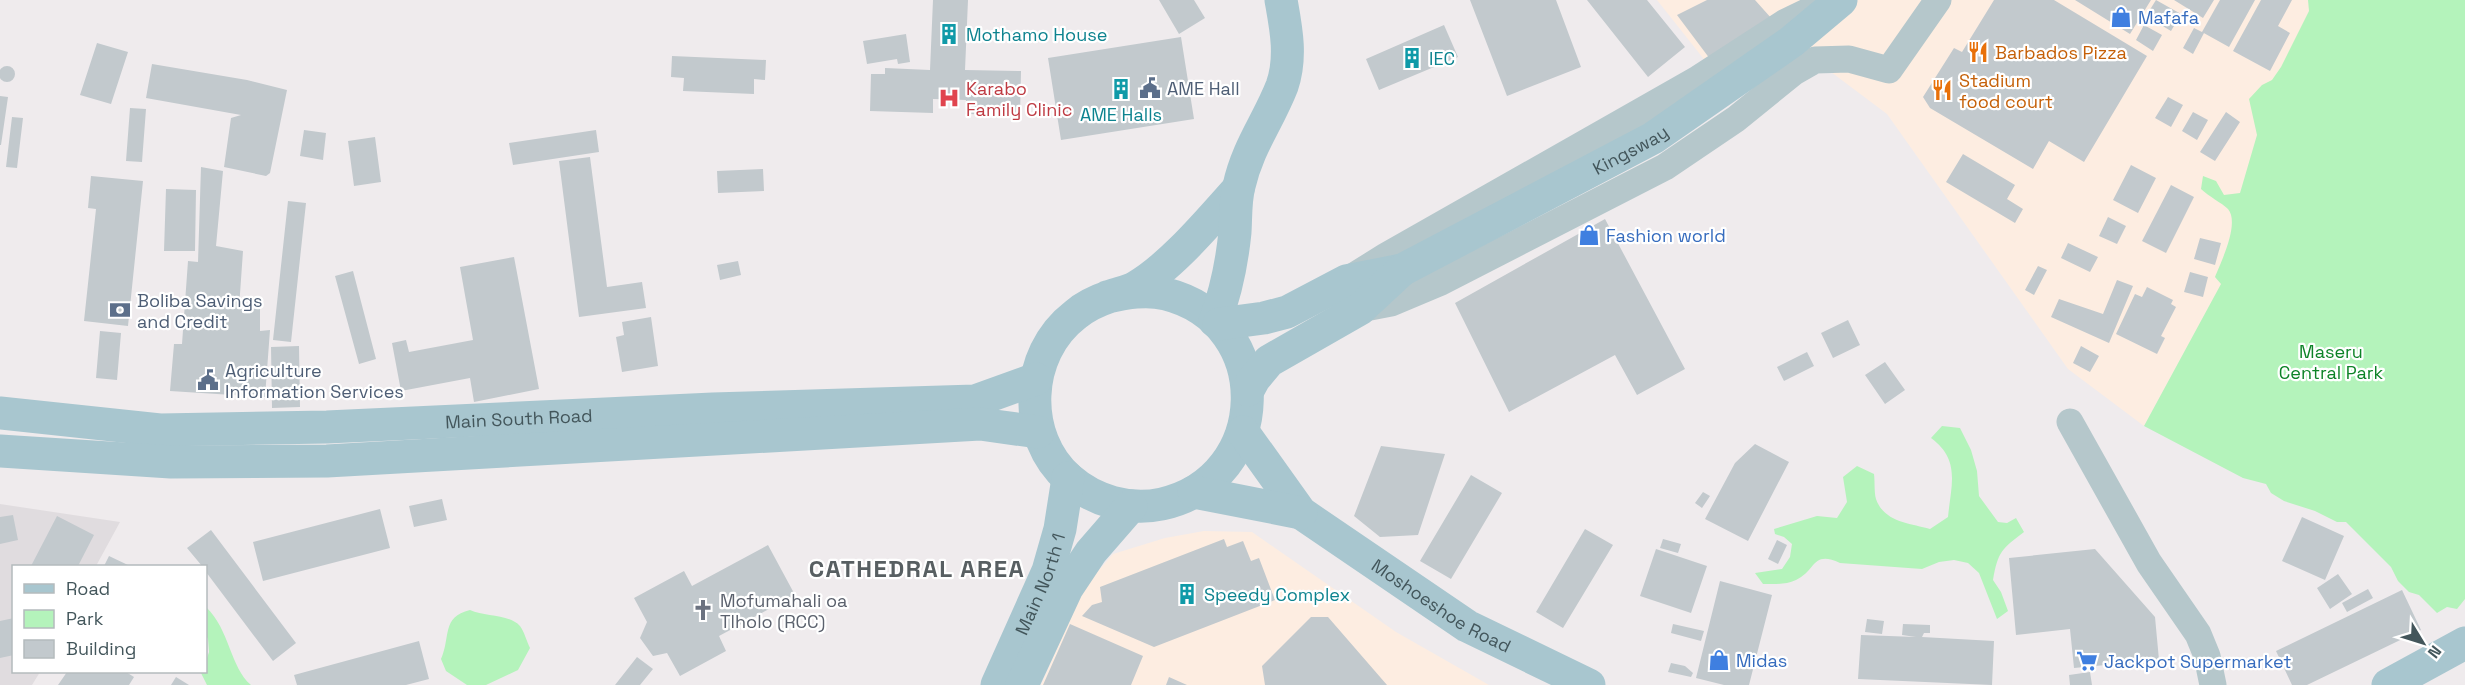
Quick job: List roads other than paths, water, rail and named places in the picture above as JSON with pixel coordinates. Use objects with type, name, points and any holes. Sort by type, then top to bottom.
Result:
[{"type":"main road","points":[[1219,316],[1235,234],[1238,189],[1245,158],[1282,86],[1286,71],[1288,32],[1281,0]]},
{"type":"main road","name":"Kingsway","points":[[1248,390],[1269,361],[1353,295],[1653,138],[1791,42],[1841,0]]},
{"type":"main road","points":[[1107,297],[1136,292],[1165,294],[1219,316],[1244,367],[1248,390],[1248,411],[1243,432],[1232,456],[1215,476],[1194,492],[1174,501],[1153,506],[1131,506],[1108,501],[1086,492],[1068,478],[1050,457],[1038,432],[1034,405],[1036,379],[1049,343],[1074,315],[1107,297],[1136,288],[1167,263],[1238,189]]},
{"type":"main road","name":"Kingsway","points":[[1219,316],[1287,312],[1353,295]]},
{"type":"main road","name":"Main South Road","points":[[0,413],[160,430],[327,427],[702,409],[975,401],[1036,379]]},
{"type":"main road","name":"Main South Road","points":[[0,451],[171,462],[327,461],[980,424],[1038,432]]},
{"type":"main road","name":"Moshoeshoe Road","points":[[1243,432],[1301,513],[1467,626],[1589,685]]},
{"type":"main road","name":"Main North 1","points":[[997,685],[1048,571],[1060,529],[1068,478]]},
{"type":"main road","name":"Moshoeshoe Road","points":[[1194,492],[1301,513]]},
{"type":"main road","name":"Main North 1","points":[[1022,685],[1066,588],[1091,552],[1131,506]]},
{"type":"main road","points":[[2388,685],[2465,644]]},
{"type":"street","points":[[1353,295],[1406,244],[1696,80],[1784,23],[1830,0]]},
{"type":"street","points":[[1353,295],[1391,303],[1441,282],[1665,167],[1736,119],[1794,72],[1815,60],[1850,59],[1889,70],[1938,0]]},
{"type":"street","points":[[2070,422],[2150,563],[2198,634],[2207,656],[2213,685]]},
{"type":"place","name":"Mafafa","points":[[2121,17]]},
{"type":"place","name":"Mothamo House","points":[[949,34]]},
{"type":"place","name":"Barbados Pizza","points":[[1978,52]]},
{"type":"place","name":"IEC","points":[[1412,58]]},
{"type":"place","name":"AME Hall","points":[[1150,88]]},
{"type":"place","name":"AME Halls","points":[[1121,89]]},
{"type":"place","name":"Stadium food court","points":[[1942,90]]},
{"type":"place","name":"Karabo Family Clinic","points":[[949,98]]},
{"type":"place","name":"Fashion world","points":[[1589,235]]},
{"type":"place","name":"Boliba Savings and Credit","points":[[120,310]]},
{"type":"place","name":"Agriculture Information Services","points":[[208,380]]},
{"type":"place","name":"Speedy Complex","points":[[1187,594]]},
{"type":"place","name":"Mofumahali oa Tlholo (RCC)","points":[[703,610]]},
{"type":"place","name":"Midas","points":[[1719,660]]},
{"type":"place","name":"Jackpot Supermarket","points":[[2087,661]]},
{"type":"district","name":"CATHEDRAL AREA","points":[[917,568]]},
{"type":"park label","name":"Maseru Central Park","points":[[2331,361]]}]
